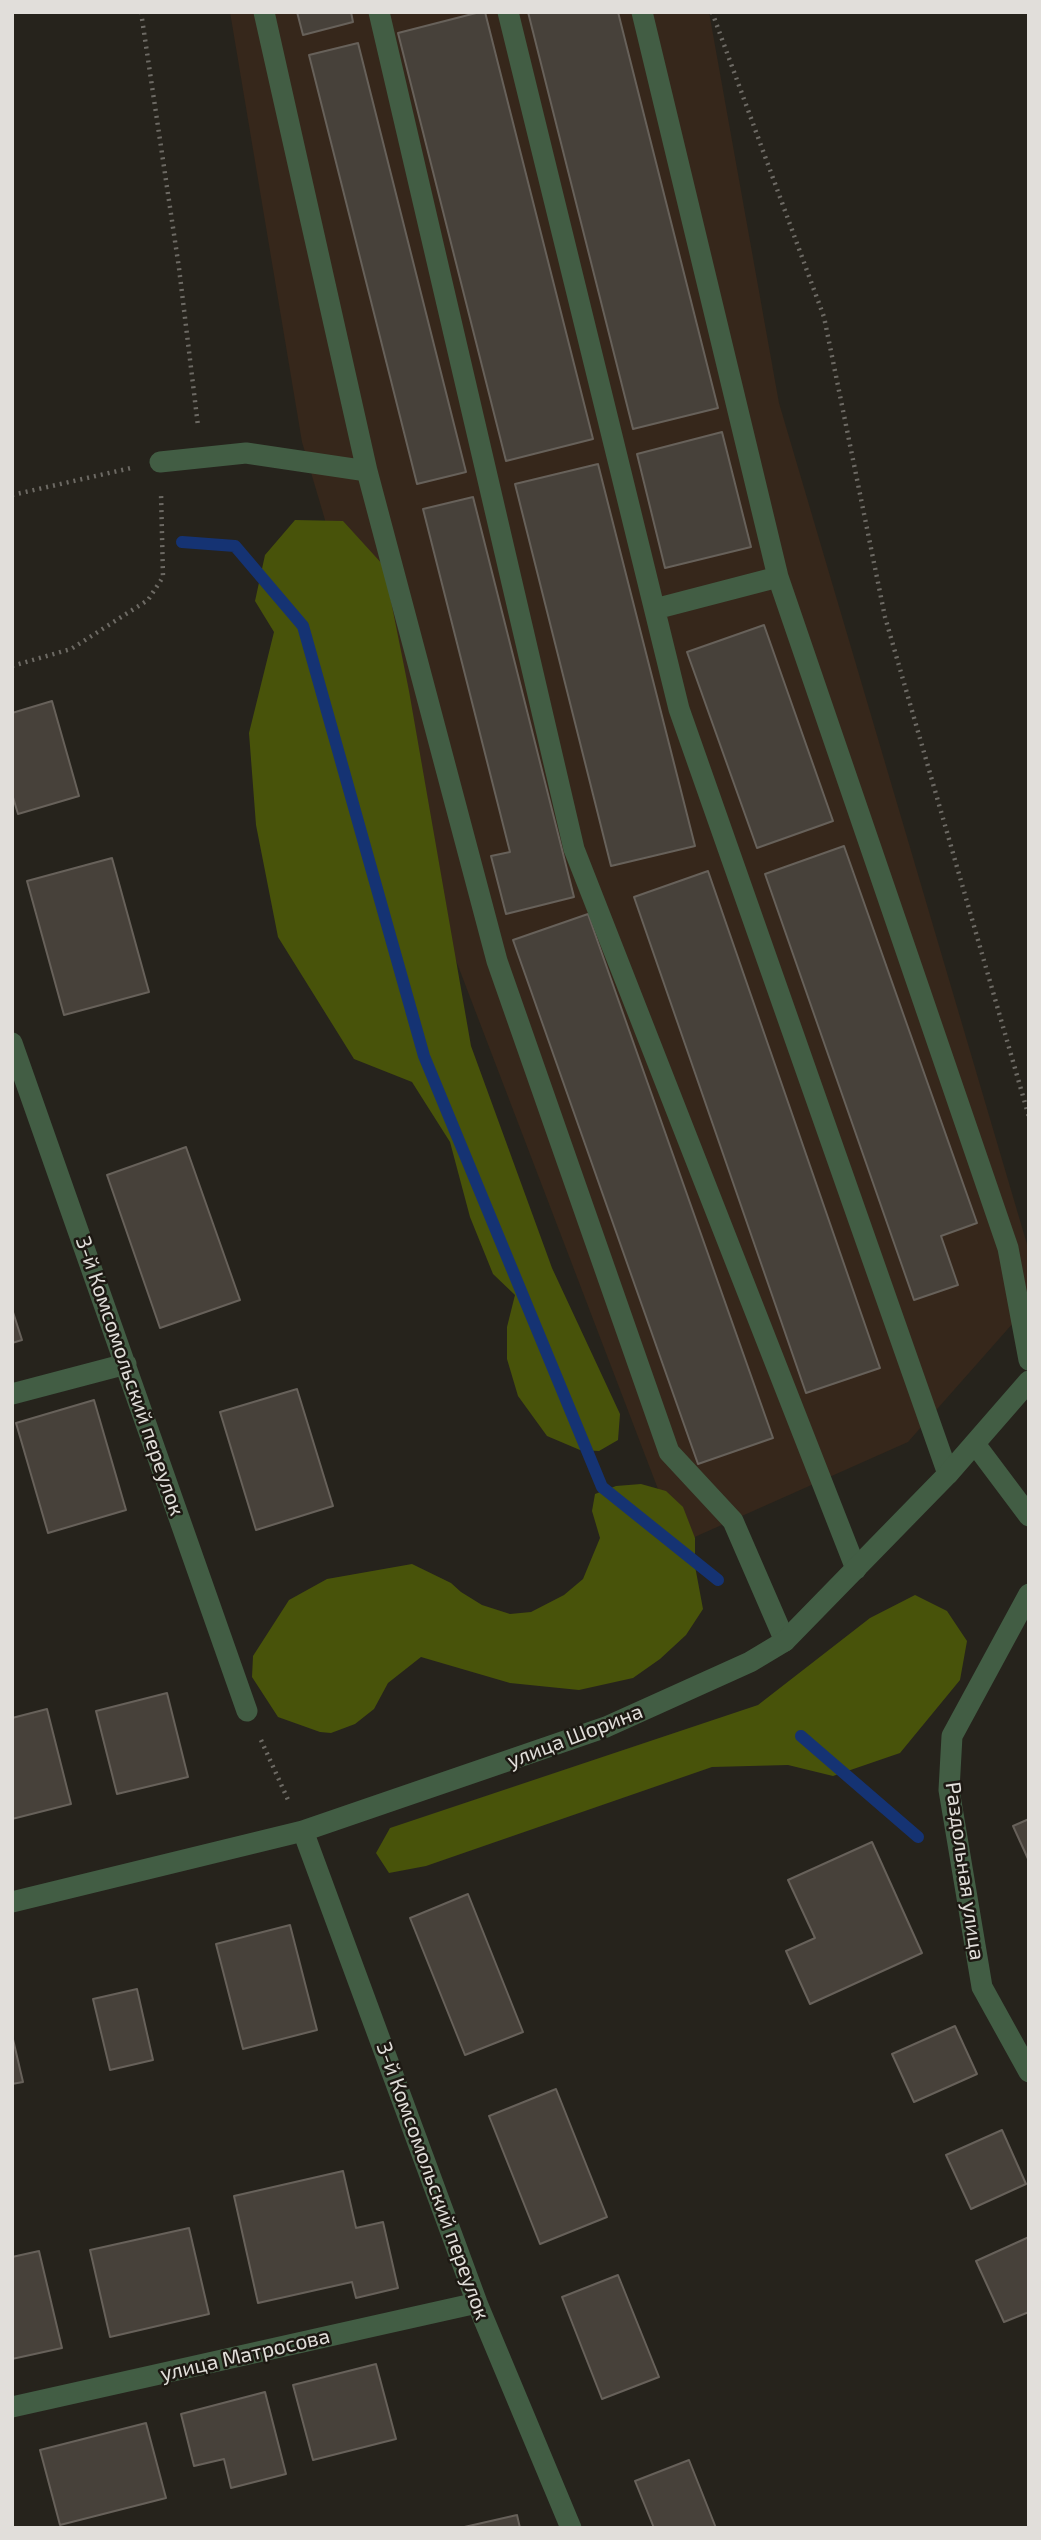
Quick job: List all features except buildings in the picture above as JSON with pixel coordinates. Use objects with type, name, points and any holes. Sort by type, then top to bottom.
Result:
[{"type":"street","points":[[264,12],[367,471],[497,961],[669,1452],[733,1521],[785,1641]]},
{"type":"street","points":[[379,12],[574,849],[856,1569]]},
{"type":"street","points":[[508,12],[679,709],[948,1474]]},
{"type":"street","points":[[642,12],[778,577],[1008,1248],[1029,1360]]},
{"type":"street","points":[[160,462],[246,453],[367,471]]},
{"type":"street","points":[[655,609],[778,577]]},
{"type":"street","name":"3-й Комсомольский переулок","points":[[12,1043],[247,1711]]},
{"type":"street","points":[[12,1394],[126,1364]]},
{"type":"street","name":"улица Шорина","points":[[12,1902],[303,1831],[606,1727],[750,1662],[785,1641],[948,1474],[1029,1381]]},
{"type":"street","points":[[975,1444],[1029,1516]]},
{"type":"street","name":"Раздольная улица","points":[[1029,1594],[952,1736],[949,1790],[982,1987],[1029,2071]]},
{"type":"street","name":"3-й Комсомольский переулок","points":[[303,1831],[477,2303],[571,2528]]},
{"type":"street","name":"улица Матросова","points":[[12,2407],[477,2303]]},
{"type":"path","points":[[141,12],[179,268],[202,458]]},
{"type":"path","points":[[714,12],[715,22],[824,317],[885,617],[1029,1116]]},
{"type":"path","points":[[12,495],[160,462],[163,577],[148,600],[71,649],[12,666]]},
{"type":"path","points":[[247,1711],[303,1831]]},
{"type":"shaded area","points":[[230,12],[709,12],[779,403],[1029,1251],[1029,1305],[908,1442],[679,1544],[452,950],[302,442]]},
{"type":"green space","points":[[295,520],[343,521],[384,566],[409,691],[471,1046],[552,1268],[620,1414],[618,1440],[599,1451],[580,1450],[547,1436],[518,1396],[507,1359],[507,1327],[515,1295],[493,1274],[470,1217],[450,1142],[412,1082],[354,1059],[278,937],[256,825],[249,733],[274,632],[255,601],[265,555]]},
{"type":"green space","points":[[641,1484],[666,1491],[683,1507],[695,1538],[695,1566],[703,1609],[686,1635],[660,1659],[633,1678],[579,1690],[510,1683],[421,1657],[388,1683],[374,1709],[355,1724],[331,1733],[320,1732],[278,1717],[252,1677],[253,1656],[289,1600],[327,1579],[412,1564],[451,1583],[482,1605],[510,1614],[531,1612],[564,1595],[583,1579],[600,1538],[592,1511],[595,1494],[616,1486]]},
{"type":"green space","points":[[915,1595],[947,1611],[967,1641],[960,1680],[900,1753],[833,1776],[788,1765],[712,1767],[426,1866],[389,1873],[376,1853],[390,1828],[758,1705],[870,1618]]},
{"type":"waterway","points":[[182,542],[235,546],[303,626],[424,1056],[602,1487],[718,1580]]},
{"type":"waterway","points":[[801,1736],[918,1837]]}]
